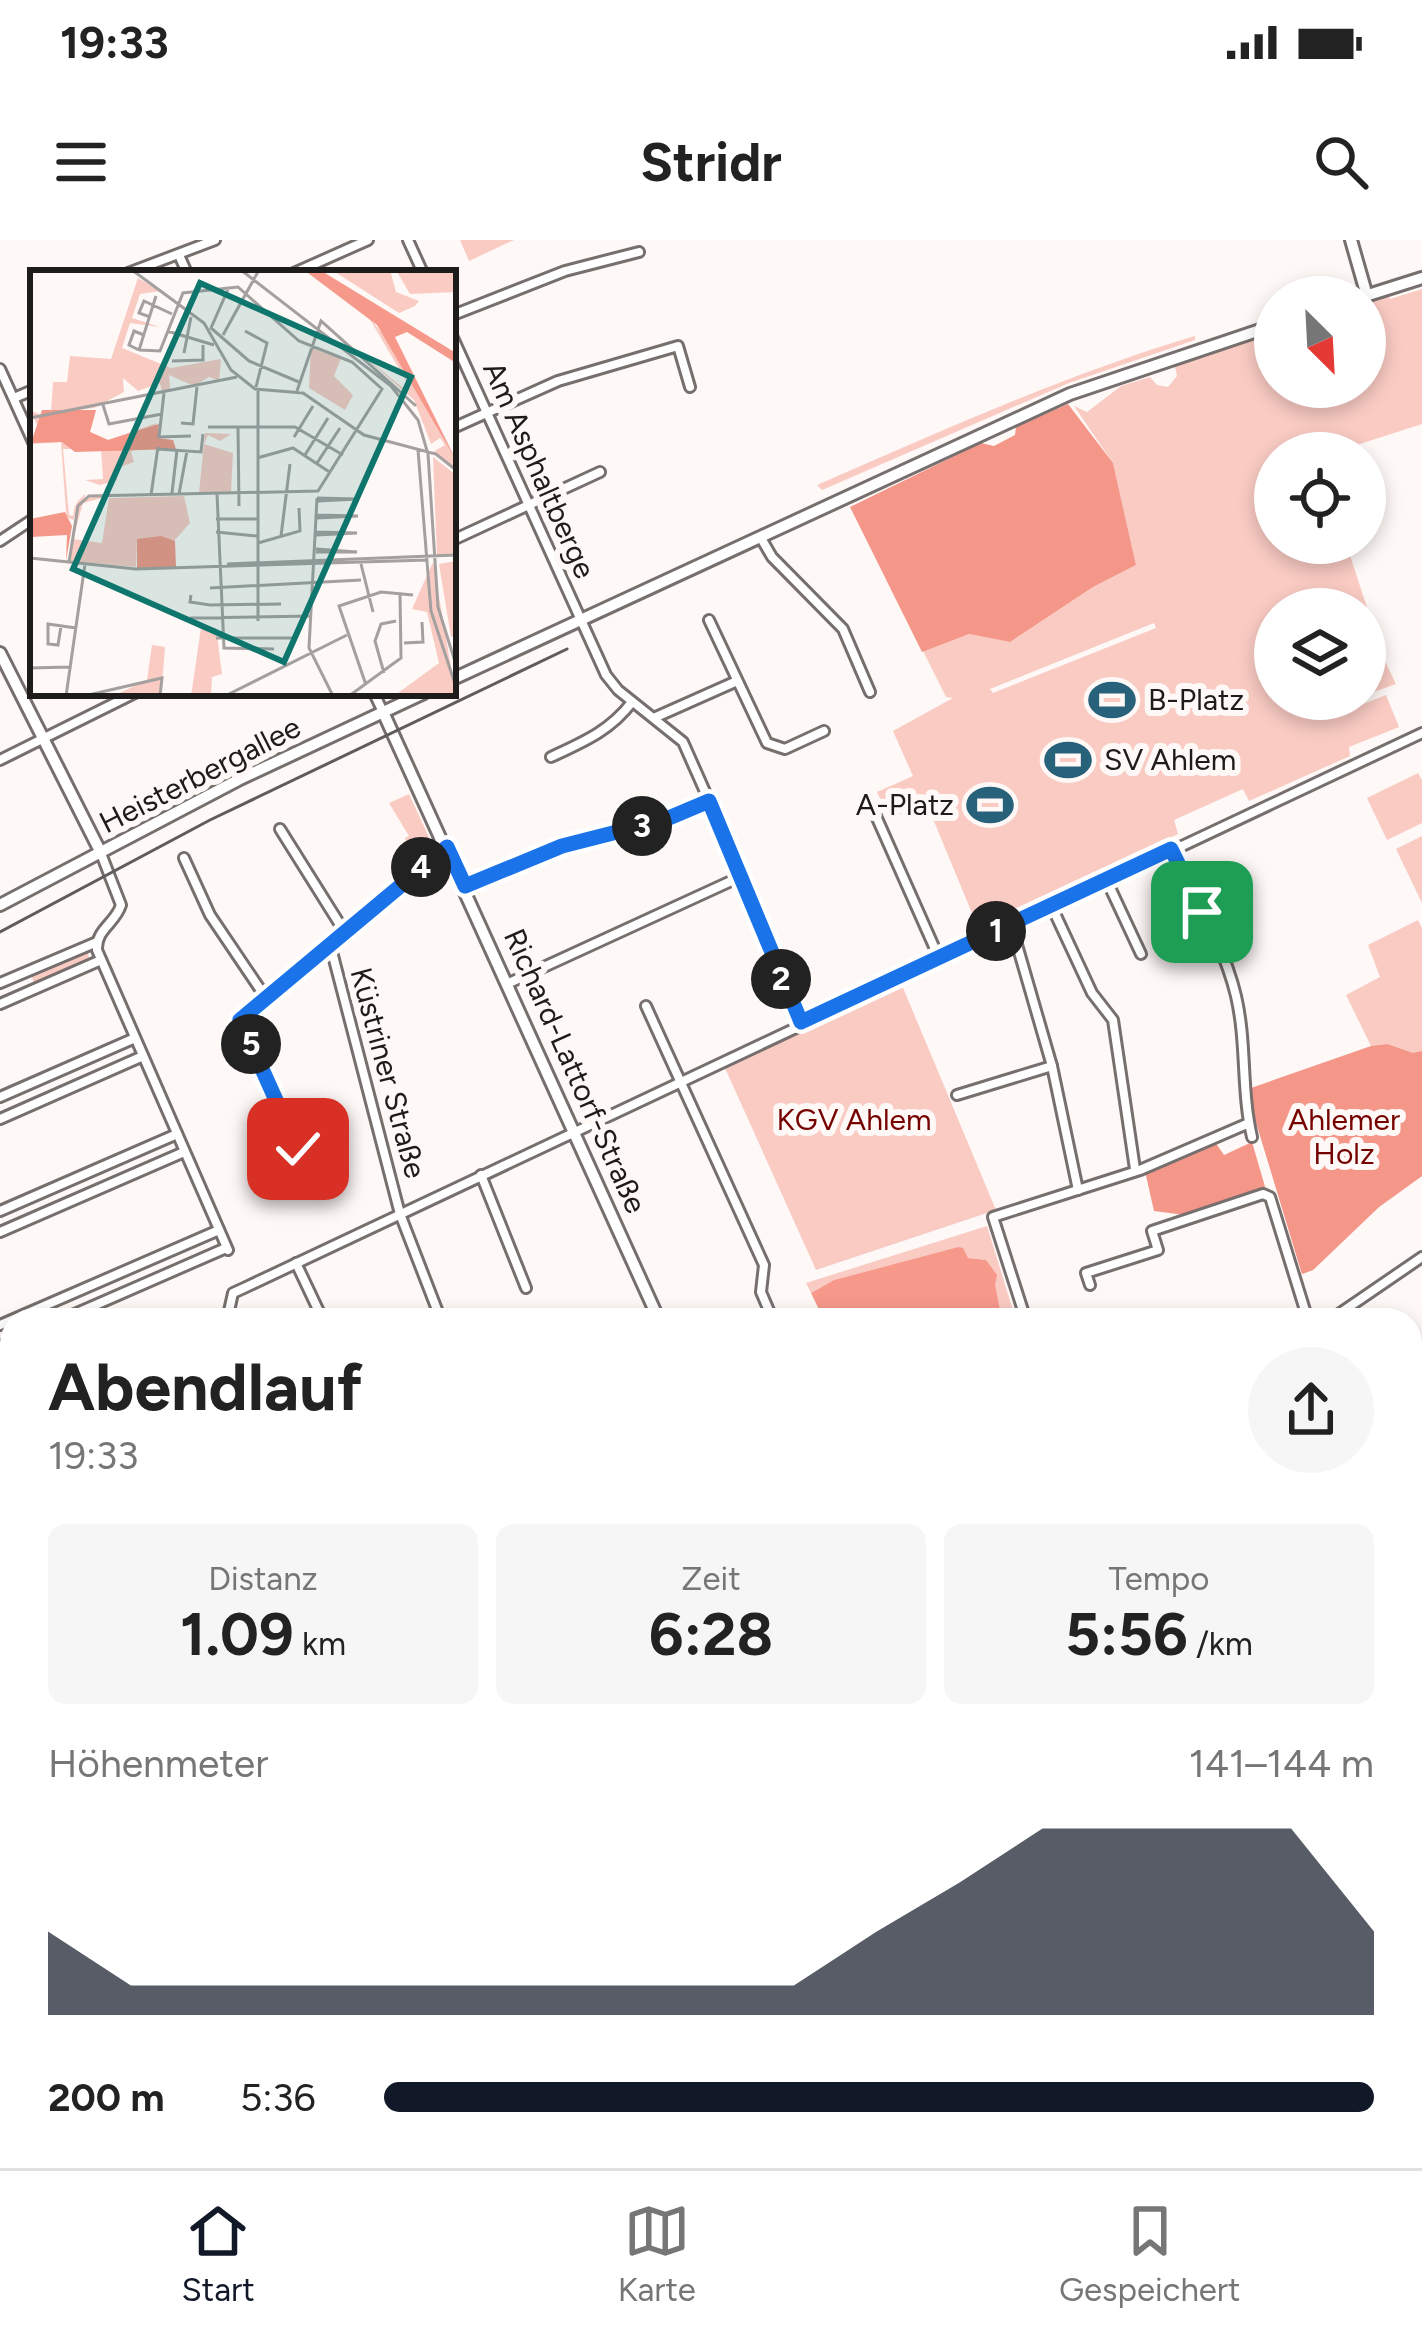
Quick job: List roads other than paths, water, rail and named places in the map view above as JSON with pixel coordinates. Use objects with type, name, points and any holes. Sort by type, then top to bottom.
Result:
[{"type":"main road","points":[[1351,240],[1359,276]]},
{"type":"main road","points":[[1386,289],[1422,278]]},
{"type":"main road","points":[[456,678],[1070,394],[1254,332]]},
{"type":"main road","points":[[0,653],[100,851]]},
{"type":"main road","name":"Heisterbergallee","points":[[0,905],[418,696]]},
{"type":"main road","name":"Richard-Lattorf-Straße","points":[[383,712],[654,1308]]},
{"type":"street","points":[[136,270],[215,240]]},
{"type":"street","points":[[301,270],[368,240]]},
{"type":"street","points":[[408,240],[422,270]]},
{"type":"street","points":[[456,314],[565,271],[639,252]]},
{"type":"street","points":[[179,254],[186,270]]},
{"type":"street","name":"Am Asphaltberge","points":[[456,345],[606,674],[632,702]]},
{"type":"street","points":[[456,427],[558,382],[678,346],[690,387]]},
{"type":"street","points":[[0,369],[30,435]]},
{"type":"street","points":[[14,398],[30,391]]},
{"type":"street","points":[[456,538],[600,472]]},
{"type":"street","points":[[0,541],[30,521]]},
{"type":"street","points":[[761,538],[772,557],[843,629],[870,692]]},
{"type":"street","points":[[710,620],[766,743],[785,749],[824,731]]},
{"type":"street","points":[[655,717],[737,681]]},
{"type":"street","points":[[0,760],[129,696]]},
{"type":"street","points":[[375,696],[383,712]]},
{"type":"street","points":[[550,757],[604,732],[632,702],[683,742],[801,1022]]},
{"type":"street","points":[[230,1308],[233,1293],[1422,733]]},
{"type":"street","points":[[465,886],[562,846],[664,820],[709,801]]},
{"type":"street","points":[[876,816],[939,958]]},
{"type":"street","points":[[280,830],[344,932]]},
{"type":"street","points":[[298,1149],[240,1020],[447,847]]},
{"type":"street","points":[[1171,849],[1236,994],[1252,1137]]},
{"type":"street","points":[[0,983],[97,942],[121,905],[100,851]]},
{"type":"street","points":[[184,858],[210,915],[266,998]]},
{"type":"street","points":[[509,983],[742,876]]},
{"type":"street","points":[[1106,879],[1141,953]]},
{"type":"street","points":[[1051,905],[1092,994],[1113,1020],[1135,1169]]},
{"type":"street","points":[[1010,924],[1052,1066],[1078,1190]]},
{"type":"street","points":[[89,1308],[227,1249],[97,942]]},
{"type":"street","name":"Küstriner Straße","points":[[330,944],[400,1214],[436,1308]]},
{"type":"street","points":[[0,1004],[101,960]]},
{"type":"street","points":[[26,972],[34,989]]},
{"type":"street","points":[[646,1006],[764,1265],[761,1292],[768,1308]]},
{"type":"street","points":[[0,1097],[135,1038]]},
{"type":"street","points":[[0,1119],[143,1056]]},
{"type":"street","points":[[957,1094],[1052,1066]]},
{"type":"street","points":[[68,1067],[76,1085]]},
{"type":"street","points":[[1022,1308],[993,1217],[1078,1190],[1249,1124]]},
{"type":"street","points":[[0,1211],[177,1134]]},
{"type":"street","points":[[0,1232],[184,1152]]},
{"type":"street","points":[[109,1164],[117,1182]]},
{"type":"street","points":[[481,1175],[526,1288]]},
{"type":"street","points":[[1090,1286],[1086,1274],[1158,1250],[1152,1231],[1262,1194],[1270,1197],[1304,1308]]},
{"type":"street","points":[[49,1308],[219,1230]]},
{"type":"street","points":[[1348,1308],[1422,1257]]},
{"type":"street","points":[[148,1260],[157,1278]]},
{"type":"street","points":[[296,1263],[317,1308]]},
{"type":"tram line","points":[[0,932],[210,820],[567,649]]},
{"type":"place","name":"B-Platz","points":[[1112,700]]},
{"type":"place","name":"SV Ahlem","points":[[1068,760]]},
{"type":"place","name":"A-Platz","points":[[990,805]]},
{"type":"park label","name":"KGV Ahlem","points":[[854,1120]]},
{"type":"park label","name":"Ahlemer Holz","points":[[1344,1137]]}]
